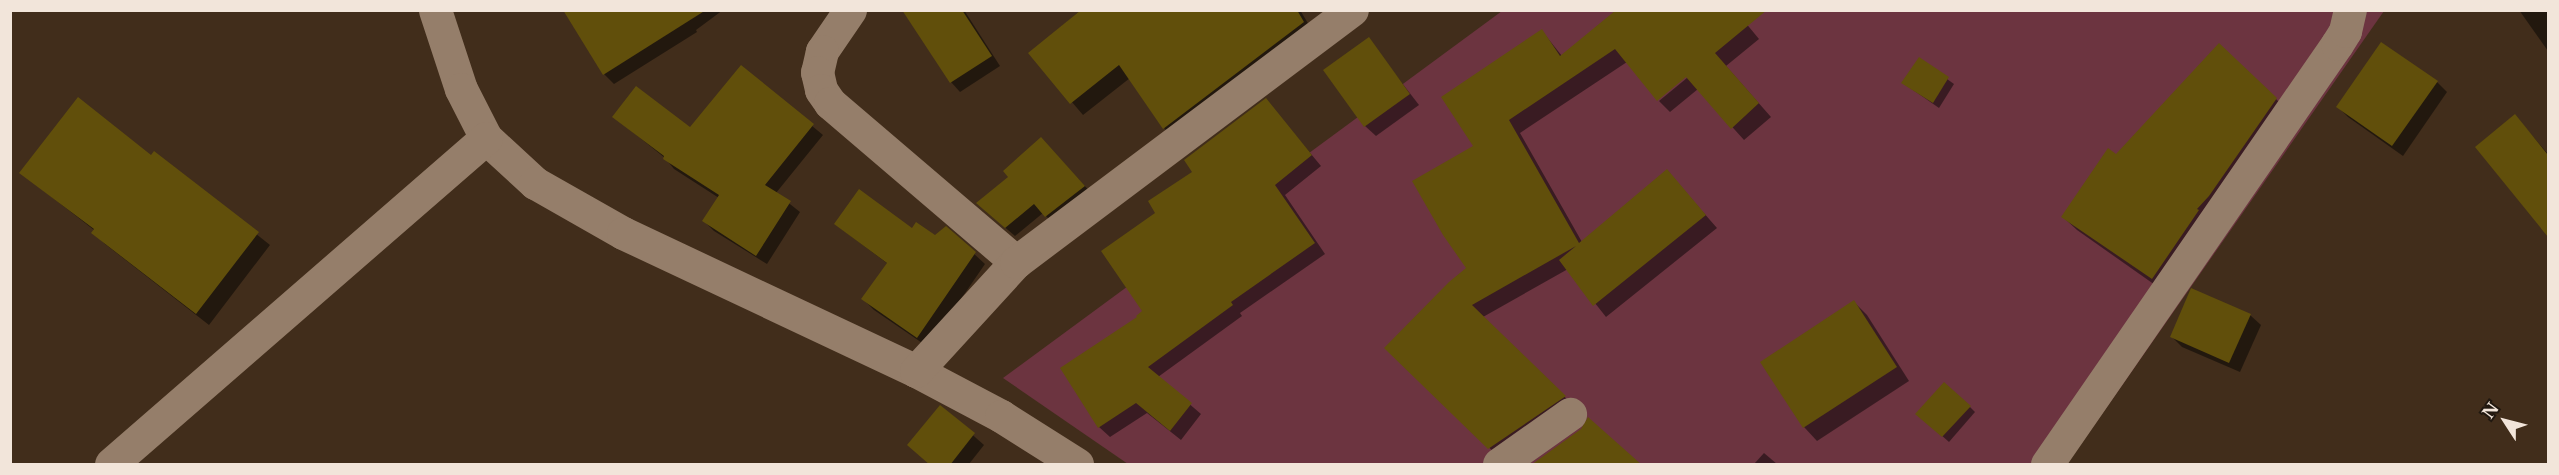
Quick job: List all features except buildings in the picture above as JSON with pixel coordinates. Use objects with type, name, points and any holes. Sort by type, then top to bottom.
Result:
[{"type":"street","points":[[435,10],[461,89],[486,138],[535,183],[623,233],[916,371],[1001,416],[1077,465]]},
{"type":"street","points":[[850,10],[822,51],[817,72],[821,90],[830,103],[1016,262]]},
{"type":"street","points":[[916,371],[1016,262],[1352,10]]},
{"type":"street","points":[[2047,465],[2346,31],[2350,10]]},
{"type":"street","points":[[111,465],[486,138]]},
{"type":"street","points":[[1499,465],[1570,414]]},
{"type":"shaded area","points":[[1502,11],[2384,11],[2067,464],[1128,464],[1003,378]]}]
